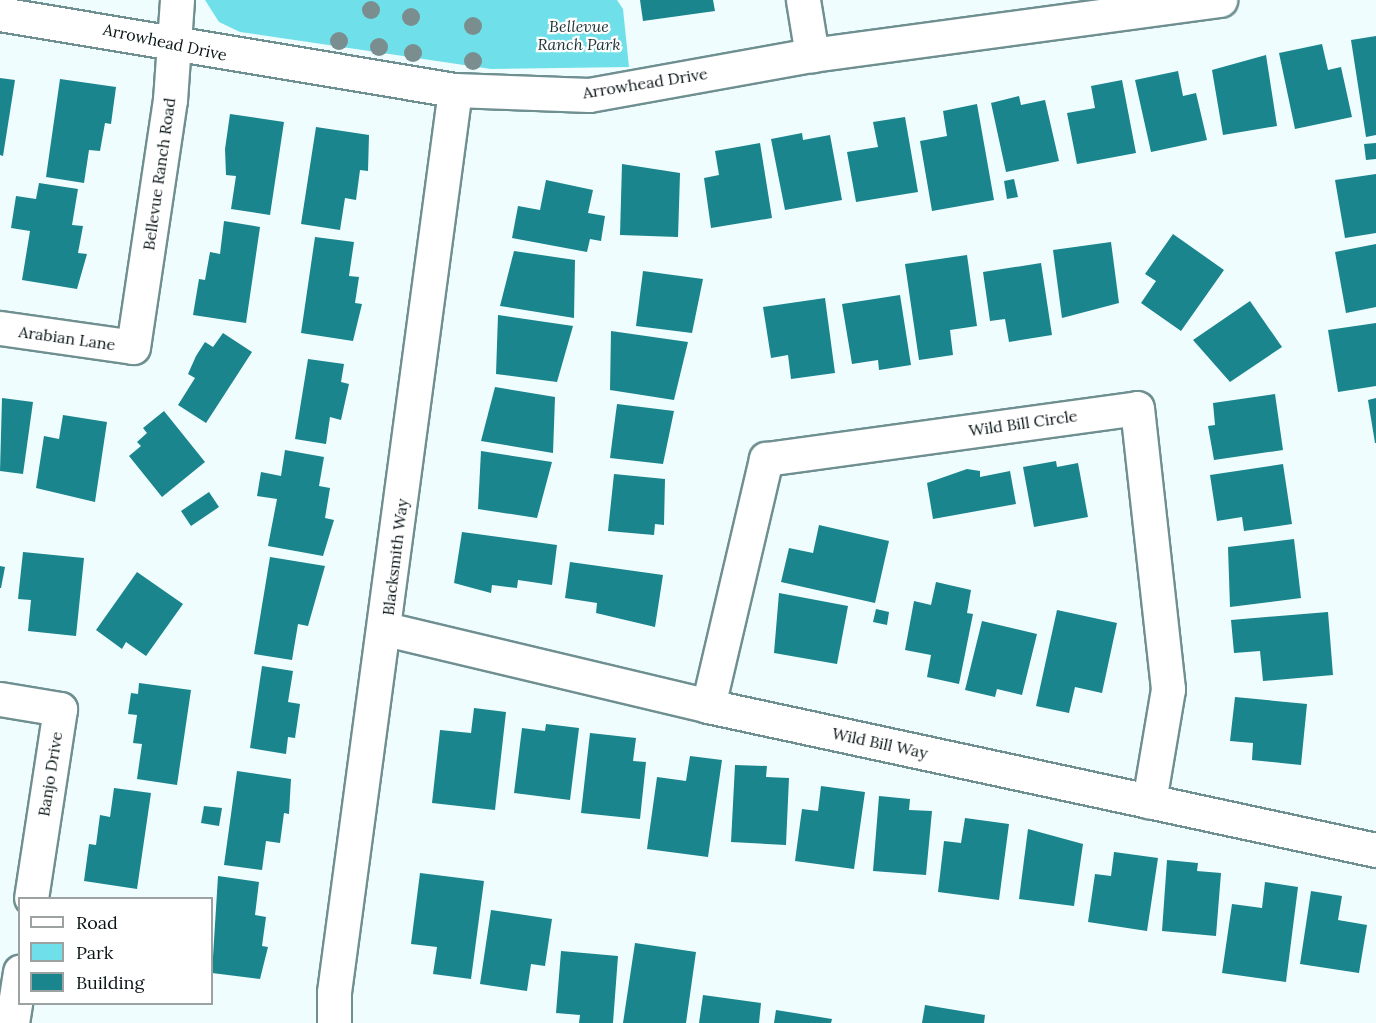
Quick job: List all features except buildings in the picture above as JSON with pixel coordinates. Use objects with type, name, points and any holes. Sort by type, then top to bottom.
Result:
[{"type":"street","name":"Bellevue Ranch Road","points":[[133,346],[170,100],[172,44],[177,0]]},
{"type":"street","points":[[803,0],[812,55]]},
{"type":"street","name":"Arrowhead Drive","points":[[0,14],[133,33],[172,44],[455,90],[589,95],[812,55],[1171,4],[1220,0]]},
{"type":"street","name":"Blacksmith Way","points":[[334,1023],[334,992],[386,629],[455,90]]},
{"type":"street","name":"Arabian Lane","points":[[0,328],[133,346]]},
{"type":"street","name":"Wild Bill Circle","points":[[708,706],[766,459],[1137,408],[1168,689],[1149,801]]},
{"type":"street","name":"Wild Bill Way","points":[[386,629],[708,706],[1376,850]]},
{"type":"street","name":"Banjo Drive","points":[[0,699],[60,709],[31,897]]},
{"type":"street","points":[[12,1023],[18,985]]},
{"type":"green space","name":"Bellevue Ranch Park","points":[[205,0],[617,0],[623,9],[629,67],[491,69],[240,32],[219,22]]}]
